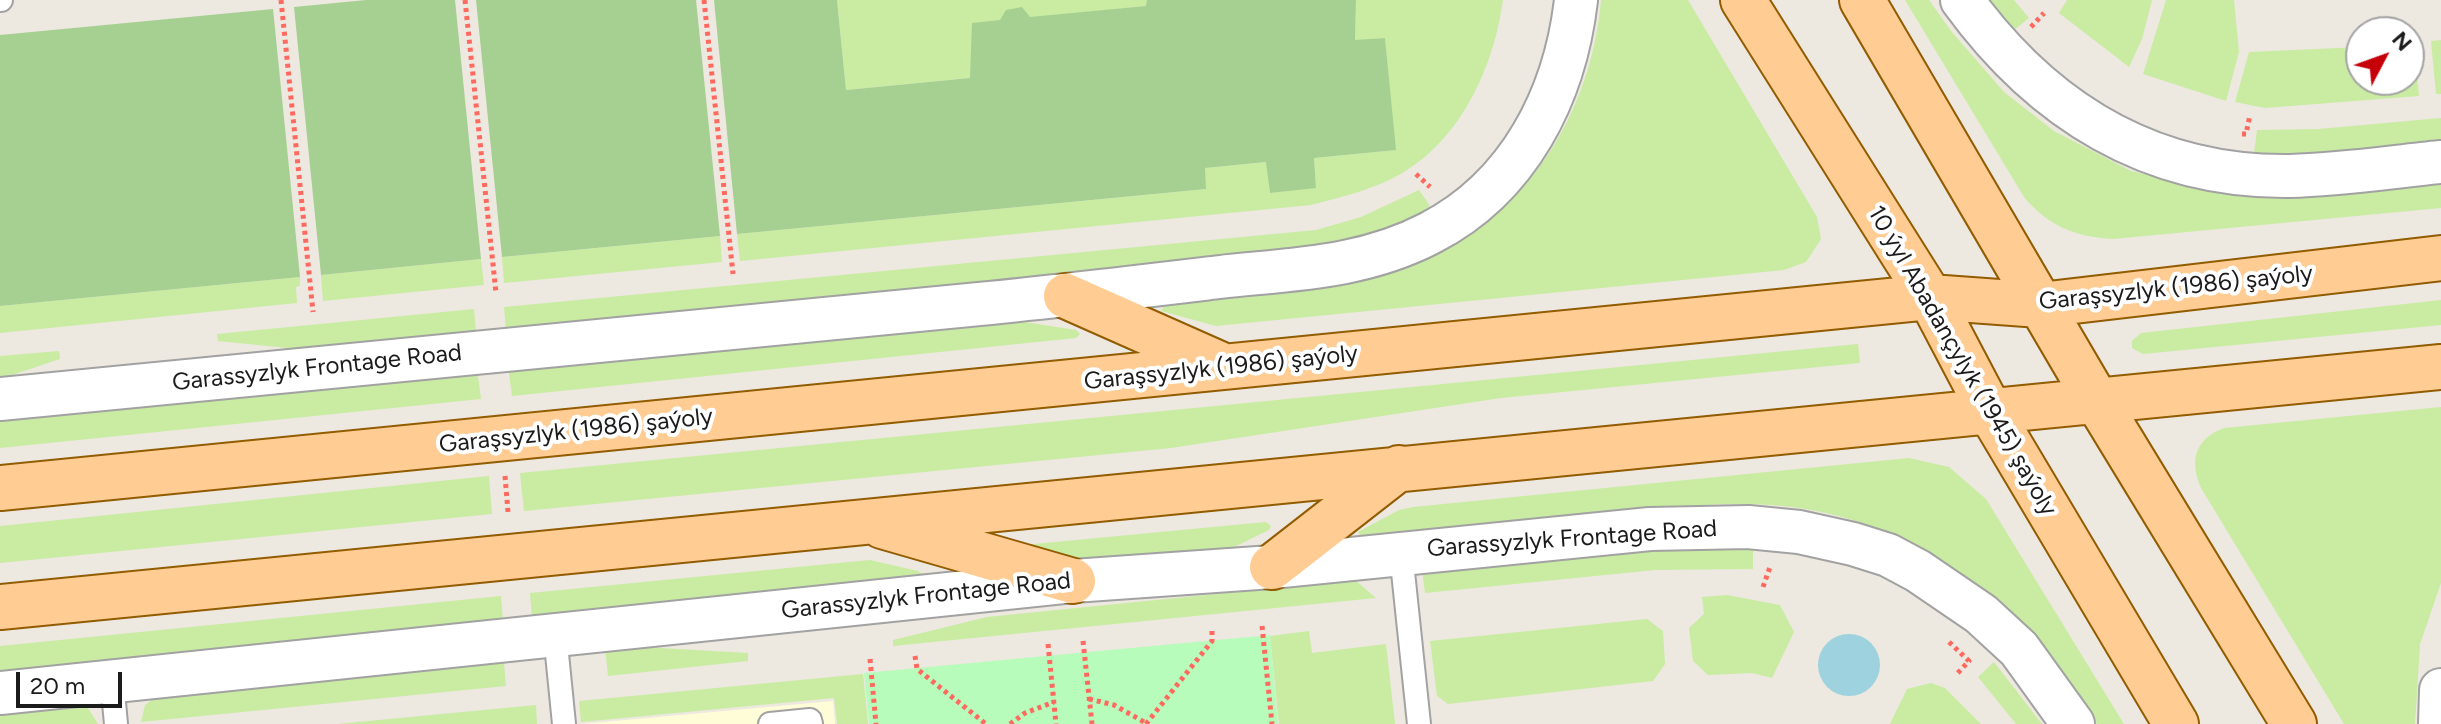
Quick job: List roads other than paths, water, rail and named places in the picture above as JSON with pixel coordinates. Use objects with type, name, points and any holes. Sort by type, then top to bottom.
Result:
[{"type":"main road","name":"10 ýyl Abadançylyk (1945) şaýoly","points":[[1743,0],[1930,297],[1991,413],[2176,724]]},
{"type":"main road","points":[[1862,0],[2097,401],[2294,724]]},
{"type":"main road","name":"Garaşsyzlyk (1986) şaýoly","points":[[0,488],[1930,297],[2040,305],[2441,258]]},
{"type":"main road","points":[[1066,296],[1226,367]]},
{"type":"main road","points":[[0,607],[2441,367]]},
{"type":"main road","points":[[1272,567],[1399,468]]},
{"type":"main road","points":[[861,520],[1073,581]]},
{"type":"street","name":"Garassyzlyk Frontage Road","points":[[0,399],[1066,296],[1329,266],[1394,250],[1436,230],[1495,185],[1539,127],[1559,84],[1570,45],[1576,0]]},
{"type":"street","points":[[1962,0],[2022,72],[2081,119],[2154,153],[2199,168],[2290,176],[2441,162]]},
{"type":"street","name":"Garassyzlyk Frontage Road","points":[[0,693],[1073,581],[1272,567],[1701,527],[1799,532],[1888,555],[1918,571],[1981,614],[2019,649],[2073,724]]},
{"type":"street","points":[[2440,724],[2441,690]]},
{"type":"lane","points":[[1401,553],[1419,724]]},
{"type":"lane","points":[[555,634],[564,724]]},
{"type":"lane","points":[[112,681],[116,724]]},
{"type":"lane","points":[[770,724],[810,720],[811,724]]},
{"type":"water","points":[[1843,634],[1855,634],[1871,643],[1878,653],[1878,677],[1871,687],[1855,696],[1843,696],[1823,682],[1818,671],[1818,659],[1832,639]]}]
